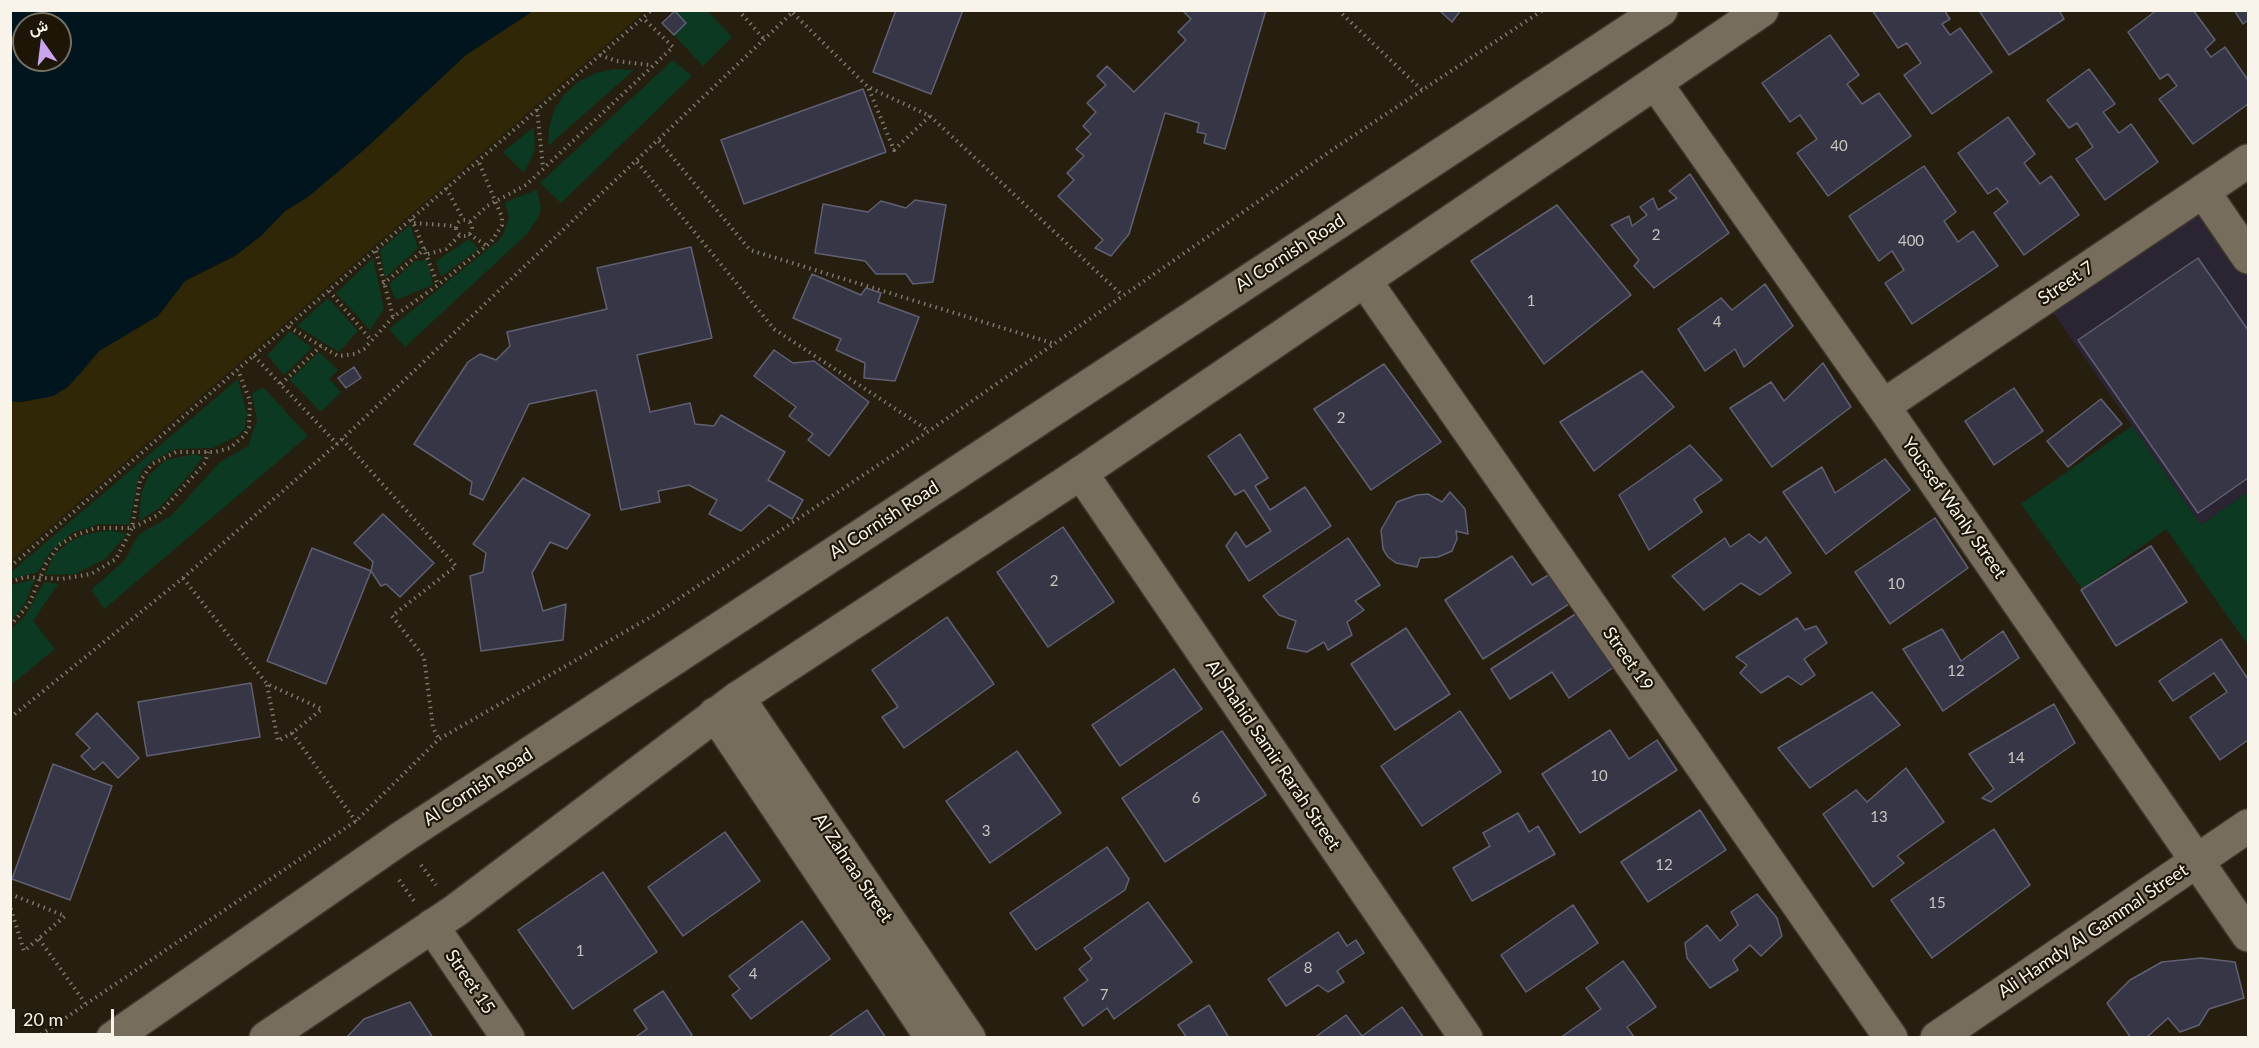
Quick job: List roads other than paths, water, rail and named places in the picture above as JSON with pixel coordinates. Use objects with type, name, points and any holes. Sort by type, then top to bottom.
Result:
[{"type":"street","name":"Al Cornish Road","points":[[113,1038],[390,845],[1660,10]]},
{"type":"street","points":[[266,1038],[443,918],[726,706],[1081,473],[1762,10]]},
{"type":"street","name":"Youssef Wanly Street","points":[[1656,84],[1883,406],[2248,935]]},
{"type":"street","name":"Street 7","points":[[1883,406],[2248,161]]},
{"type":"street","points":[[2203,191],[2248,257]]},
{"type":"street","name":"Street 19","points":[[1365,281],[1891,1038]]},
{"type":"street","name":"Al Shahid Samir Rarah Street","points":[[1081,473],[1466,1038]]},
{"type":"street","name":"Al Zahraa Street","points":[[726,706],[932,1038]]},
{"type":"street","name":"Al Zahraa Street","points":[[726,706],[969,1038]]},
{"type":"street","name":"Ali Hamdy Al Gammal Street","points":[[1937,1038],[2248,826]]},
{"type":"street","name":"Street 15","points":[[443,918],[508,1038]]},
{"type":"water","points":[[11,10],[533,10],[466,55],[366,148],[308,197],[285,211],[261,236],[235,256],[185,281],[158,316],[99,351],[68,387],[53,396],[22,402],[10,401]]}]
